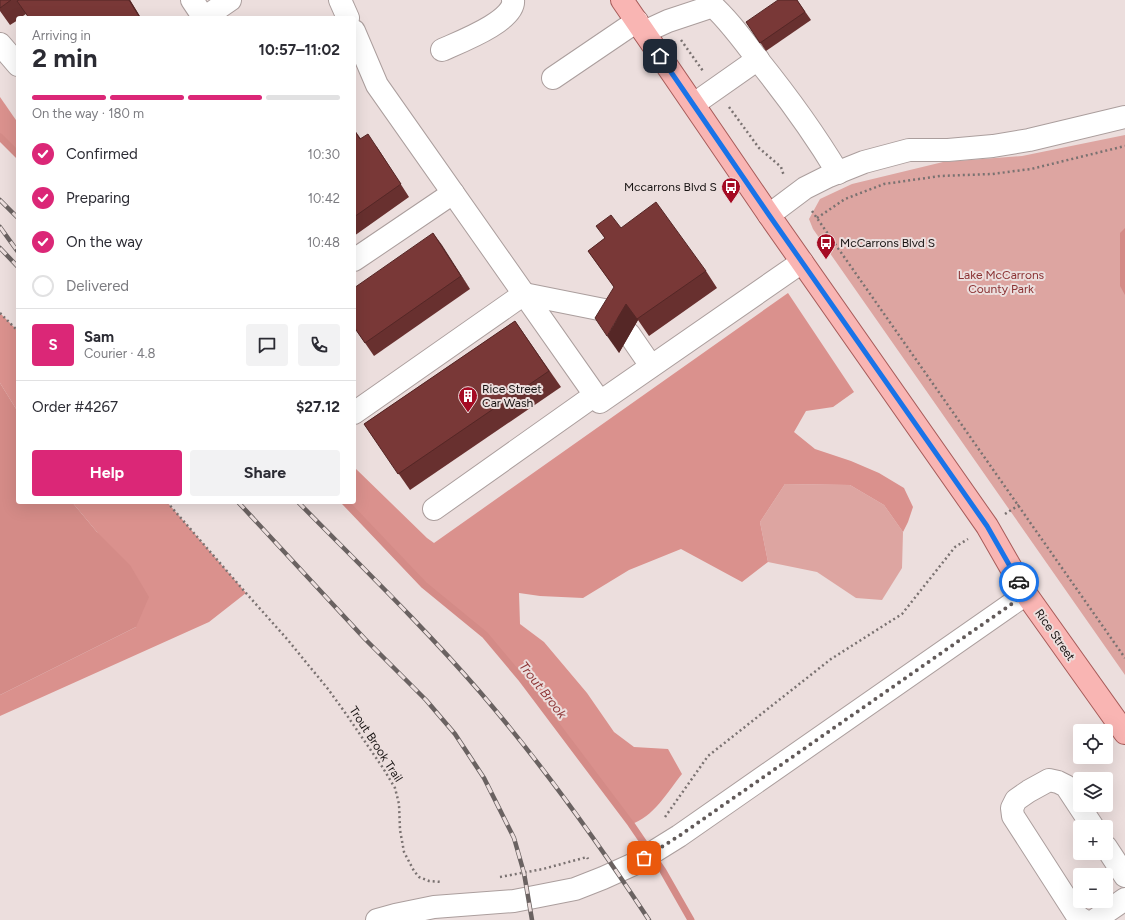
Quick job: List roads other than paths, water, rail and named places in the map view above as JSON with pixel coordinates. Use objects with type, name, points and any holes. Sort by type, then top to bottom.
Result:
[{"type":"main road","name":"Rice Street","points":[[622,0],[769,215],[987,526],[1026,594],[1125,733]]},
{"type":"street","points":[[192,0],[203,16]]},
{"type":"street","points":[[207,16],[230,0]]},
{"type":"street","points":[[340,0],[347,16]]},
{"type":"street","points":[[442,50],[487,29],[500,20],[511,9],[513,0]]},
{"type":"street","points":[[553,78],[640,27],[668,21],[713,6],[728,20],[758,59],[817,140],[838,173]]},
{"type":"street","points":[[356,42],[359,58],[377,85],[600,402],[802,262]]},
{"type":"street","points":[[0,44],[16,63]]},
{"type":"street","points":[[694,104],[758,59]]},
{"type":"street","points":[[769,215],[805,188],[864,162],[909,150],[948,150],[993,146],[1029,140],[1125,116]]},
{"type":"street","points":[[356,259],[452,193]]},
{"type":"street","points":[[356,412],[524,294],[614,312],[617,317]]},
{"type":"street","points":[[629,334],[651,366]]},
{"type":"street","points":[[434,508],[595,396]]},
{"type":"street","points":[[377,920],[434,907],[514,901],[575,889],[634,864],[679,836],[1026,594]]},
{"type":"street","points":[[1083,920],[1078,917],[1013,816],[1012,808],[1016,800],[1028,791],[1049,780],[1066,786],[1088,820]]},
{"type":"street","points":[[1113,858],[1125,876]]},
{"type":"street","points":[[1095,920],[1125,899]]},
{"type":"waterway","name":"Trout Brook","points":[[0,137],[16,153]]},
{"type":"waterway","name":"Trout Brook","points":[[347,504],[424,585],[485,635],[521,678],[631,824],[663,871],[691,920]]},
{"type":"railway","points":[[0,200],[16,216]]},
{"type":"railway","points":[[0,227],[16,249]]},
{"type":"railway","points":[[0,248],[16,265]]},
{"type":"railway","points":[[240,504],[365,639],[426,700],[455,734],[484,778],[514,838],[524,873],[532,920]]},
{"type":"railway","points":[[300,504],[436,643],[503,719],[568,803],[649,920]]},
{"type":"place","name":"Mccarrons Blvd S","points":[[731,204]]},
{"type":"place","name":"McCarrons Blvd S","points":[[826,260]]},
{"type":"place","name":"Rice Street Car Wash","points":[[468,413]]},
{"type":"park label","name":"Lake McCarrons County Park","points":[[1001,282]]}]
